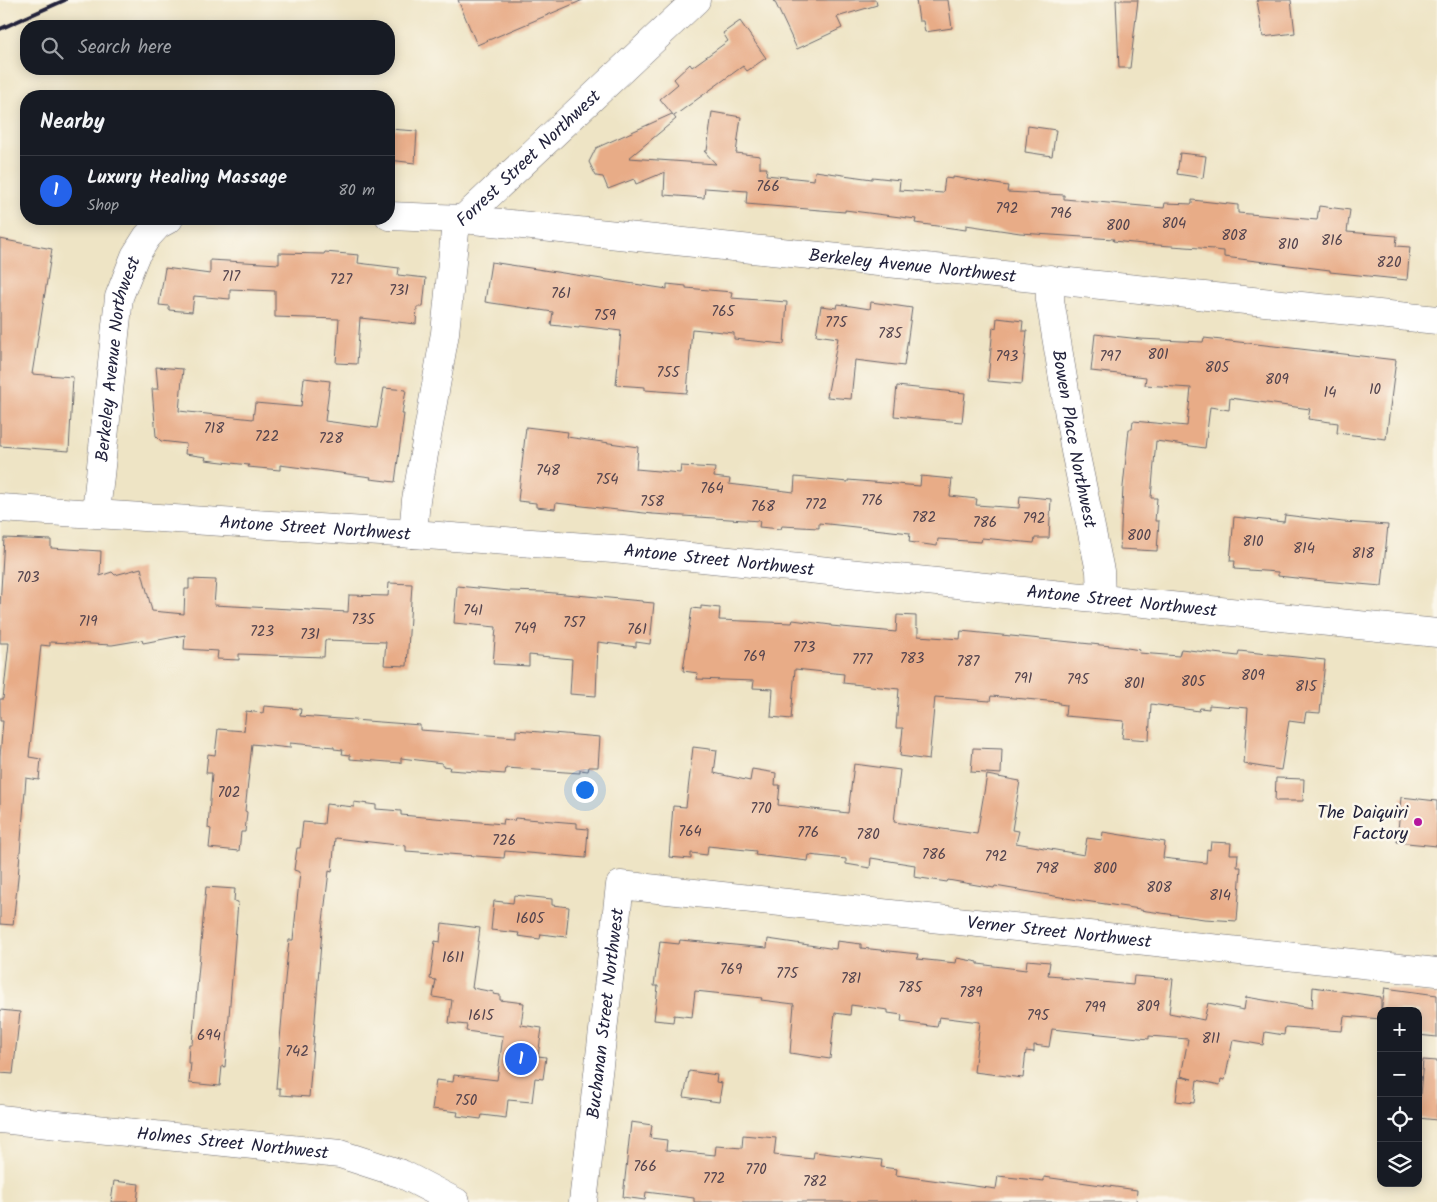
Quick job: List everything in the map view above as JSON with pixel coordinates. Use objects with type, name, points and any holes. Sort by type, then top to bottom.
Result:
[{"type":"street","name":"Forrest Street Northwest","points":[[413,534],[416,500],[445,333],[455,232],[458,224],[696,0]]},
{"type":"street","name":"Berkeley Avenue Northwest","points":[[395,216],[463,219],[1437,320]]},
{"type":"street","name":"Berkeley Avenue Northwest","points":[[96,513],[119,297],[134,256],[158,225]]},
{"type":"street","name":"Bowen Place Northwest","points":[[1050,279],[1050,300],[1075,451],[1100,571],[1101,598]]},
{"type":"street","name":"Antone Street Northwest","points":[[0,508],[413,534],[613,549],[1437,633]]},
{"type":"street","name":"Buchanan Street Northwest","points":[[583,1202],[620,885],[682,892]]},
{"type":"street","name":"Verner Street Northwest","points":[[682,892],[1437,972]]},
{"type":"street","name":"Holmes Street Northwest","points":[[0,1119],[340,1154],[402,1174],[456,1202]]},
{"type":"building","points":[[458,0],[583,0],[477,45]]},
{"type":"building","points":[[774,0],[876,0],[877,5],[837,17],[842,28],[797,49]]},
{"type":"building","points":[[916,0],[948,0],[952,28],[925,32],[923,21],[919,21]]},
{"type":"building","points":[[1116,0],[1138,0],[1130,68],[1119,68]]},
{"type":"building","points":[[1257,0],[1291,0],[1295,33],[1263,37]]},
{"type":"building","points":[[740,21],[766,58],[747,71],[743,66],[674,116],[660,99],[678,84],[674,79],[690,64],[692,67],[728,41],[723,33]]},
{"type":"building","points":[[712,112],[741,117],[736,153],[760,156],[760,168],[767,168],[766,175],[814,180],[815,171],[872,179],[872,177],[900,180],[899,190],[943,193],[945,178],[953,179],[953,177],[1008,186],[1007,192],[1064,195],[1064,199],[1164,208],[1165,203],[1192,204],[1192,200],[1238,205],[1238,213],[1317,220],[1319,206],[1350,210],[1347,232],[1397,236],[1396,246],[1410,247],[1407,280],[1330,272],[1330,270],[1224,257],[1224,251],[1214,249],[1113,241],[1114,239],[1020,233],[966,225],[966,230],[915,223],[916,219],[845,210],[845,212],[746,204],[747,191],[705,188],[704,198],[664,195],[665,172],[636,184],[634,179],[608,189],[603,177],[596,176],[589,162],[596,148],[672,114],[676,119],[629,158],[716,164],[704,151],[707,151]]},
{"type":"building","points":[[1028,126],[1056,130],[1052,156],[1025,152]]},
{"type":"building","points":[[395,129],[417,131],[415,163],[395,161]]},
{"type":"building","points":[[1180,153],[1206,156],[1203,178],[1177,174]]},
{"type":"building","points":[[0,239],[52,249],[32,374],[73,377],[69,451],[0,446]]},
{"type":"building","points":[[325,252],[359,255],[358,263],[399,268],[398,275],[426,278],[423,307],[417,307],[416,324],[360,318],[357,364],[336,363],[339,319],[275,317],[275,291],[230,289],[230,299],[194,296],[192,312],[169,310],[169,306],[159,305],[165,268],[210,274],[210,260],[279,264],[279,253],[324,254]]},
{"type":"building","points":[[491,262],[667,289],[667,284],[686,286],[686,288],[732,292],[731,298],[787,302],[784,344],[734,339],[734,333],[692,329],[687,393],[645,390],[645,387],[616,385],[621,331],[551,325],[553,312],[485,302]]},
{"type":"building","points":[[871,302],[912,308],[904,366],[855,360],[851,399],[827,397],[838,338],[816,335],[821,306],[837,308],[838,304],[870,309]]},
{"type":"building","points":[[997,318],[1023,321],[1022,331],[1027,331],[1022,384],[988,381],[993,327],[996,328]]},
{"type":"building","points":[[1095,334],[1140,339],[1203,342],[1204,338],[1396,360],[1386,439],[1337,433],[1338,423],[1308,419],[1310,409],[1230,398],[1229,410],[1210,407],[1205,448],[1156,441],[1151,498],[1157,498],[1155,521],[1159,521],[1157,551],[1120,549],[1123,487],[1129,429],[1132,429],[1133,421],[1187,426],[1191,388],[1145,385],[1146,377],[1091,371]]},
{"type":"building","points":[[156,367],[183,369],[179,411],[253,419],[255,403],[301,407],[304,378],[330,381],[325,421],[377,428],[384,388],[406,390],[395,482],[280,465],[280,470],[248,467],[249,465],[205,460],[206,457],[185,454],[186,444],[161,441],[156,436],[152,389],[158,389]]},
{"type":"building","points":[[897,386],[965,393],[962,422],[894,416]]},
{"type":"building","points":[[526,427],[568,432],[567,437],[638,447],[636,469],[680,473],[681,466],[715,468],[714,477],[730,479],[729,484],[794,492],[795,477],[920,486],[921,476],[952,479],[950,496],[977,499],[976,505],[1019,508],[1020,496],[1051,499],[1049,538],[1035,538],[1034,543],[982,538],[981,542],[938,539],[937,546],[909,542],[910,533],[819,523],[819,528],[782,526],[781,529],[759,527],[760,521],[653,514],[556,503],[555,509],[536,507],[536,503],[518,501]]},
{"type":"building","points":[[1285,515],[1388,525],[1382,586],[1278,576],[1278,572],[1234,569],[1235,561],[1230,561],[1234,517],[1284,522]]},
{"type":"building","points":[[4,538],[51,540],[51,548],[101,551],[100,576],[112,572],[115,575],[141,568],[152,611],[184,614],[185,589],[189,589],[189,579],[216,580],[214,605],[348,612],[349,595],[388,596],[389,583],[412,584],[407,666],[384,665],[386,642],[325,640],[324,657],[239,654],[239,660],[217,659],[218,651],[184,649],[185,635],[143,643],[142,640],[112,645],[50,642],[50,646],[41,645],[29,757],[41,759],[39,780],[26,778],[13,925],[0,924],[0,756],[3,721],[0,721],[0,699],[3,699],[9,643],[0,643]]},
{"type":"building","points":[[457,586],[654,603],[650,644],[636,642],[636,647],[598,642],[596,696],[570,694],[572,659],[529,655],[529,666],[493,664],[496,627],[454,623]]},
{"type":"building","points":[[701,606],[720,608],[719,620],[792,623],[793,620],[831,626],[896,632],[897,615],[916,616],[918,636],[960,639],[961,631],[1121,647],[1140,650],[1139,653],[1179,656],[1181,649],[1238,656],[1239,651],[1325,660],[1320,713],[1306,712],[1304,723],[1289,721],[1281,770],[1244,764],[1248,708],[1209,705],[1209,709],[1200,708],[1199,711],[1151,704],[1149,740],[1122,738],[1124,721],[1065,716],[1066,705],[1059,704],[1059,702],[991,696],[990,701],[935,697],[929,760],[900,756],[903,728],[896,728],[899,689],[843,683],[844,674],[795,669],[791,719],[771,717],[773,689],[753,688],[754,681],[697,679],[698,673],[683,671],[692,608],[701,609]]},
{"type":"building","points":[[264,706],[301,709],[300,716],[420,725],[420,730],[516,737],[516,730],[600,737],[598,767],[589,767],[588,771],[580,770],[580,773],[506,768],[505,774],[449,770],[450,767],[442,766],[442,763],[401,758],[401,763],[350,759],[350,755],[342,754],[343,750],[334,749],[334,747],[290,743],[290,748],[252,744],[245,811],[247,812],[245,832],[241,832],[239,851],[209,848],[211,829],[208,828],[212,773],[206,773],[208,754],[215,755],[218,729],[244,731],[246,711],[263,713]]},
{"type":"building","points":[[693,747],[717,750],[714,773],[750,781],[752,769],[776,773],[775,785],[780,785],[778,805],[848,813],[854,764],[900,770],[894,822],[977,834],[987,775],[1020,781],[1012,830],[1019,831],[1016,843],[1084,855],[1087,838],[1102,840],[1103,832],[1165,842],[1163,858],[1206,863],[1207,849],[1210,850],[1211,842],[1231,843],[1230,854],[1238,854],[1237,867],[1241,867],[1237,921],[1204,919],[995,886],[994,888],[948,880],[947,882],[914,877],[915,865],[871,858],[870,868],[846,864],[846,859],[809,855],[808,861],[755,855],[756,851],[708,846],[707,855],[691,853],[691,859],[669,857],[673,806],[686,807]]},
{"type":"building","points":[[973,748],[1002,749],[1001,774],[971,772]]},
{"type":"building","points":[[1276,778],[1304,779],[1303,801],[1275,801]]},
{"type":"building","name":"The Daiquiri Factory","points":[[1401,797],[1437,801],[1437,846],[1397,842]]},
{"type":"building","points":[[354,802],[376,805],[376,809],[401,811],[401,815],[503,824],[504,819],[514,821],[515,818],[577,823],[577,828],[588,829],[586,858],[505,851],[504,858],[406,851],[406,846],[335,838],[332,872],[329,871],[322,930],[309,1097],[280,1095],[280,1088],[276,1088],[285,980],[289,940],[293,940],[300,872],[294,870],[297,848],[300,848],[303,822],[324,824],[326,804],[354,807]]},
{"type":"building","points":[[206,887],[235,889],[234,901],[238,902],[225,1067],[222,1066],[220,1086],[189,1083],[191,1063],[188,1063],[189,1044],[192,1044]]},
{"type":"building","points":[[514,895],[552,899],[552,905],[569,907],[566,937],[541,934],[540,939],[518,936],[519,933],[491,930],[494,901],[513,903]]},
{"type":"building","points":[[442,923],[480,928],[472,988],[494,992],[493,994],[500,995],[500,1000],[524,1003],[521,1025],[542,1028],[538,1056],[546,1057],[543,1079],[535,1078],[532,1102],[508,1100],[506,1118],[482,1115],[481,1119],[457,1116],[458,1112],[432,1109],[436,1080],[453,1082],[454,1075],[497,1080],[503,1036],[466,1031],[467,1025],[449,1023],[452,1000],[433,997],[436,980],[430,979],[435,941],[440,942]]},
{"type":"building","points":[[768,939],[836,949],[837,941],[861,944],[861,948],[918,954],[917,959],[956,963],[957,958],[978,962],[978,964],[1026,970],[1027,960],[1050,962],[1048,975],[1061,976],[1060,978],[1133,985],[1134,976],[1173,979],[1169,1013],[1204,1020],[1208,1003],[1244,1010],[1246,997],[1312,1008],[1313,987],[1381,997],[1381,1007],[1377,1007],[1377,1019],[1344,1016],[1342,1031],[1285,1027],[1284,1035],[1265,1032],[1263,1045],[1233,1040],[1225,1080],[1221,1079],[1220,1085],[1197,1080],[1194,1103],[1176,1101],[1179,1077],[1192,1079],[1181,1076],[1188,1039],[1149,1036],[1149,1039],[1052,1029],[1049,1047],[1034,1045],[1034,1052],[1026,1051],[1023,1078],[974,1072],[980,1022],[939,1017],[937,1027],[901,1022],[902,1015],[888,1013],[888,1010],[851,1005],[850,1015],[835,1013],[830,1059],[790,1053],[794,1004],[761,1000],[762,998],[695,991],[692,1017],[674,1015],[673,1022],[654,1020],[658,986],[654,986],[660,942],[679,944],[680,940],[767,948]]},
{"type":"building","points":[[1385,988],[1437,995],[1437,1037],[1422,1035],[1422,1007],[1382,1007]]},
{"type":"building","points":[[0,1010],[20,1012],[13,1074],[0,1073]]},
{"type":"building","points":[[1423,1060],[1437,1061],[1437,1120],[1422,1118]]},
{"type":"building","points":[[689,1071],[717,1075],[716,1082],[722,1083],[719,1102],[684,1097]]},
{"type":"building","points":[[631,1122],[652,1125],[650,1138],[667,1140],[666,1150],[715,1155],[716,1146],[742,1148],[743,1135],[776,1138],[774,1155],[813,1159],[814,1152],[882,1160],[881,1167],[897,1169],[896,1175],[996,1189],[998,1176],[1044,1181],[1044,1177],[1137,1190],[1136,1202],[694,1202],[694,1198],[646,1192],[645,1200],[623,1197]]},
{"type":"building","points":[[114,1181],[139,1184],[137,1202],[111,1202]]},
{"type":"railway","points":[[20,20],[65,0]]},
{"type":"railway","points":[[0,29],[20,20]]},
{"type":"place","name":"The Daiquiri Factory","points":[[1418,822]]},
{"type":"place","name":"Luxury Healing Massage","points":[[521,1059]]}]
